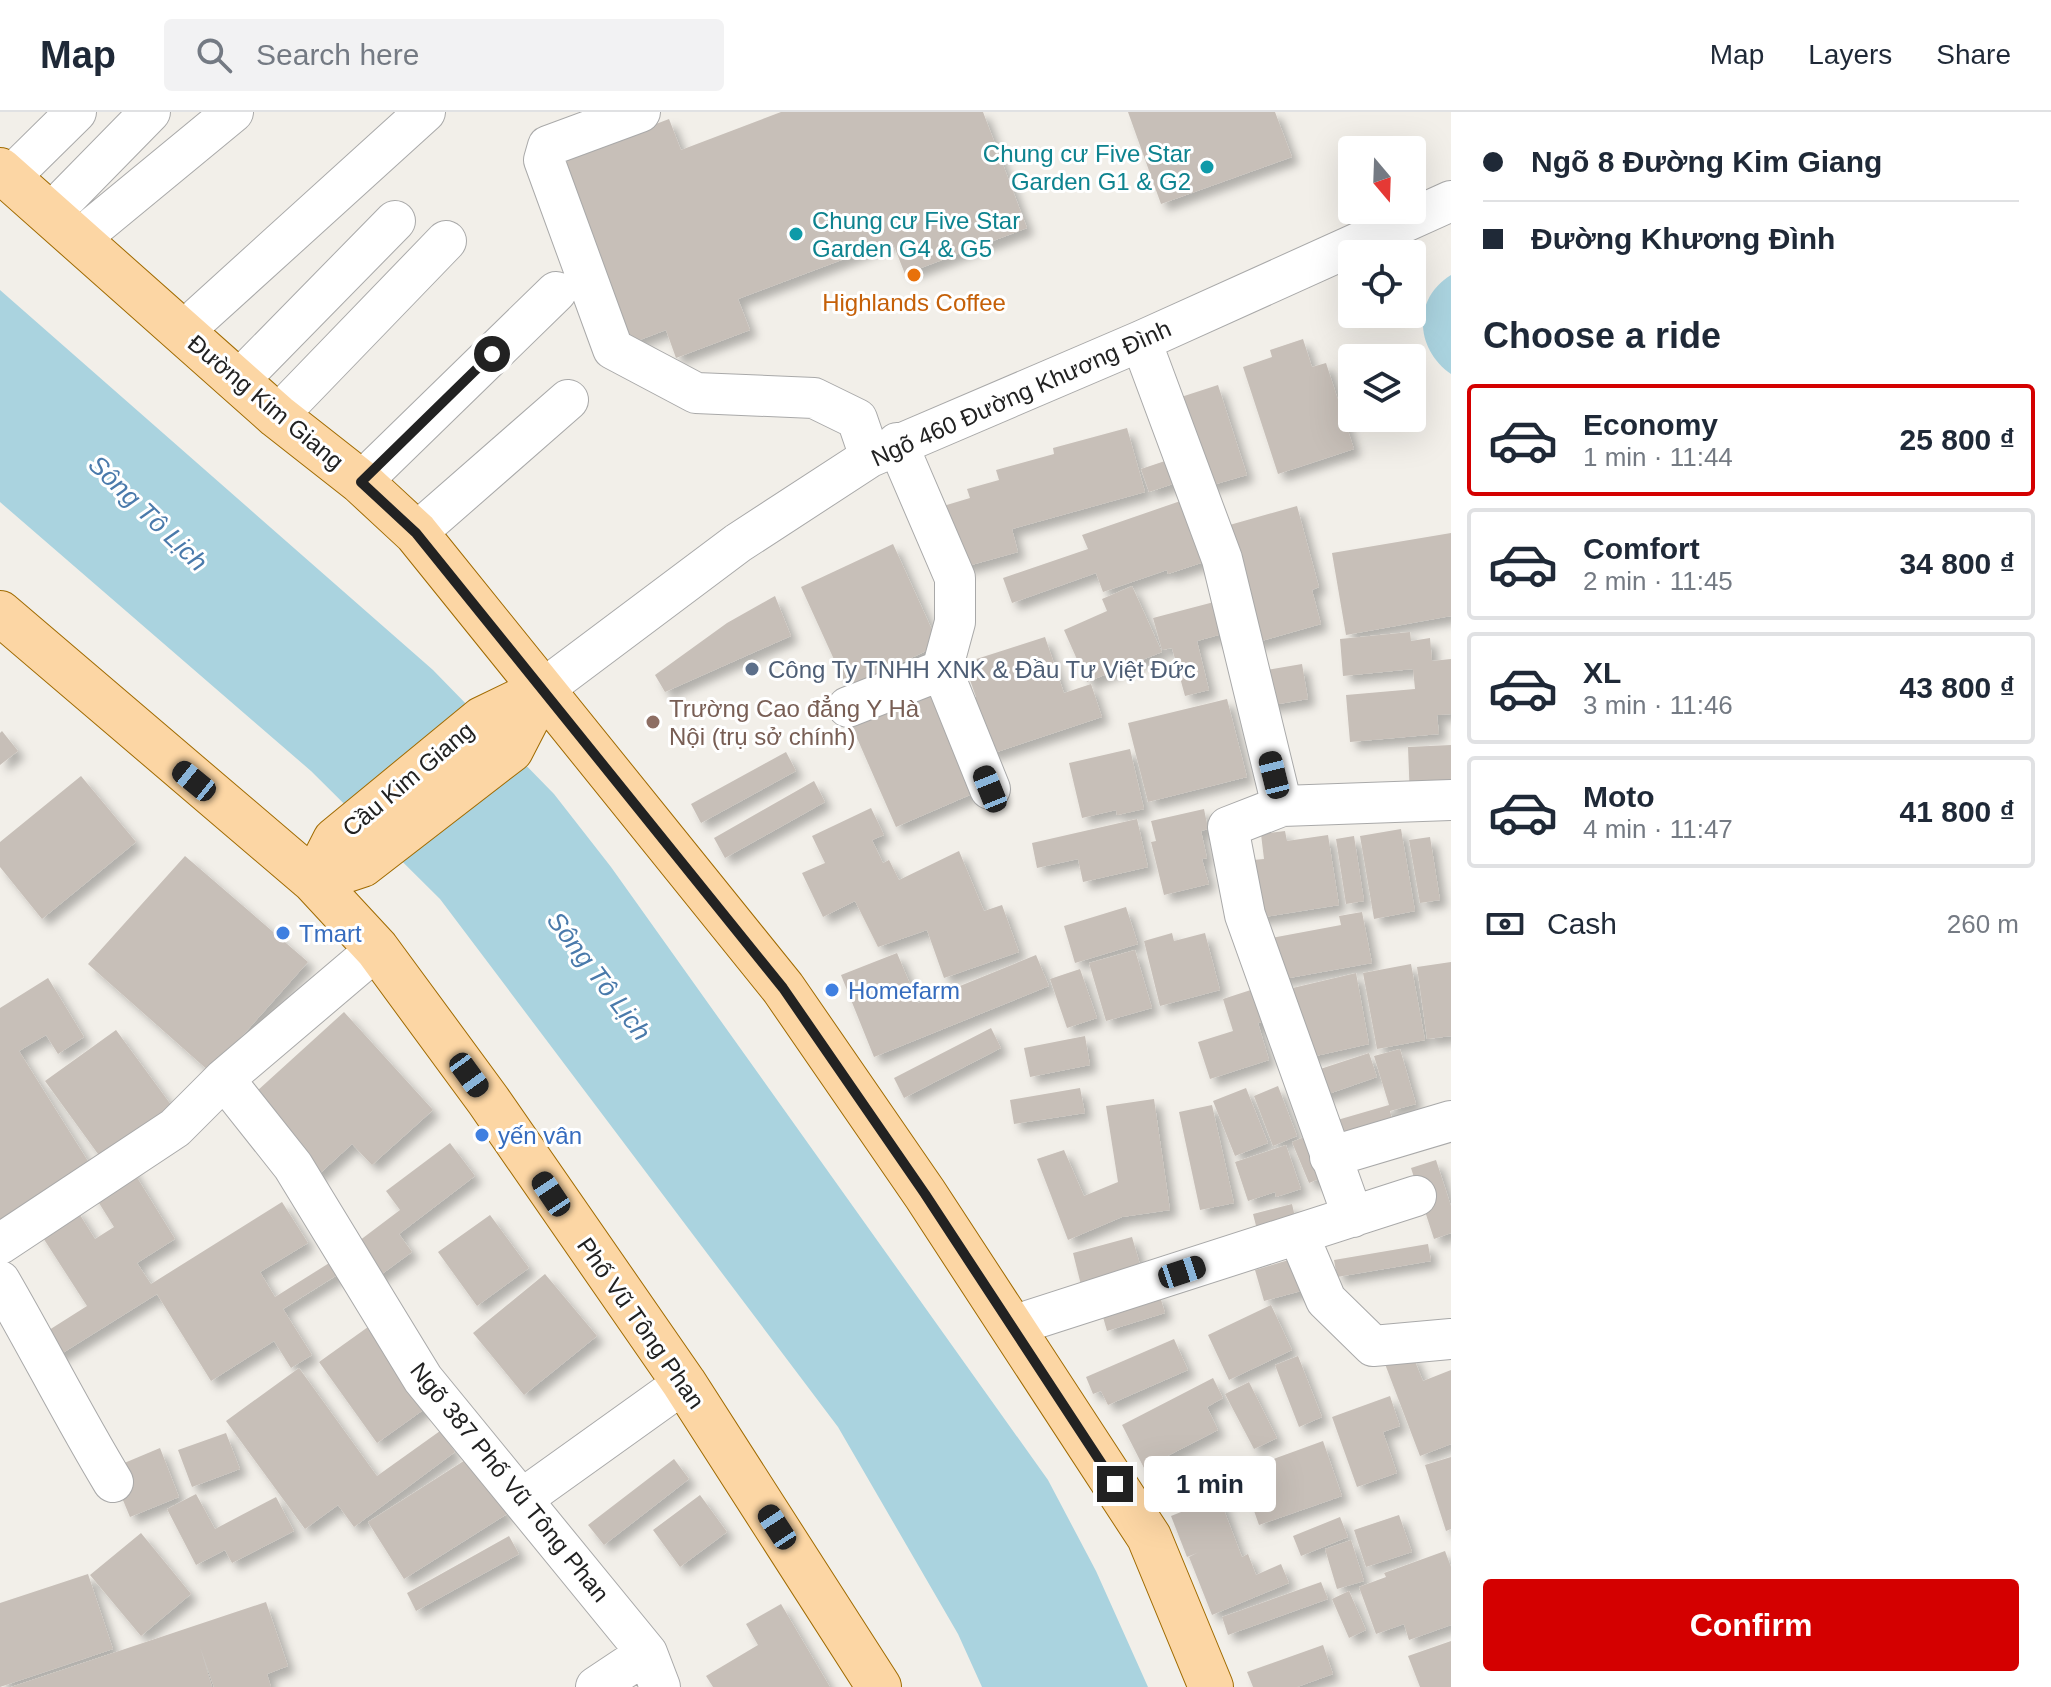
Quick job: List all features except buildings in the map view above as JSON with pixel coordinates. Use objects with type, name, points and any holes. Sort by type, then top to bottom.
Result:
[{"type":"main road","name":"Đường Kim Giang","points":[[4,174],[277,416],[361,482],[416,533],[783,988],[1012,1326],[1149,1537],[1211,1687]]},
{"type":"main road","name":"Phố Vũ Tông Phan","points":[[2,617],[314,881],[377,949],[488,1100],[684,1383],[879,1687]]},
{"type":"main road","name":"Cầu Kim Giang","points":[[314,881],[496,734],[542,690]]},
{"type":"street","points":[[4,174],[76,112]]},
{"type":"street","points":[[64,227],[150,112]]},
{"type":"street","points":[[64,227],[233,112]]},
{"type":"street","points":[[199,317],[425,112]]},
{"type":"street","points":[[640,112],[548,146],[544,160],[613,349],[696,393],[814,398],[857,419],[884,450],[955,578],[955,622],[942,670],[990,789]]},
{"type":"street","name":"Ngõ 460 Đường Khương Đình","points":[[542,690],[738,543],[884,450],[1141,341],[1451,201]]},
{"type":"street","points":[[238,381],[395,221]]},
{"type":"street","points":[[277,416],[446,241]]},
{"type":"street","points":[[361,482],[556,292]]},
{"type":"street","points":[[1141,341],[1222,559],[1282,806]]},
{"type":"street","points":[[416,533],[568,400]]},
{"type":"street","points":[[848,707],[942,670]]},
{"type":"street","points":[[1353,1217],[1245,915],[1228,827],[1282,806],[1451,800]]},
{"type":"street","points":[[0,1244],[175,1128],[224,1079],[377,949]]},
{"type":"street","name":"Ngõ 387 Phố Vũ Tông Phan","points":[[224,1079],[293,1166],[423,1379],[522,1499],[653,1670]]},
{"type":"street","points":[[1330,1157],[1451,1121]]},
{"type":"street","points":[[1012,1326],[1416,1196]]},
{"type":"street","points":[[1298,1234],[1326,1300],[1373,1346],[1451,1339]]},
{"type":"street","points":[[0,1281],[35,1341],[66,1405],[113,1482]]},
{"type":"street","points":[[522,1499],[684,1383]]},
{"type":"street","points":[[596,1687],[653,1670]]},
{"type":"water","points":[[1451,275],[1451,374],[1439,364],[1425,338],[1426,305],[1438,285]]},
{"type":"water","name":"Sông Tô Lịch","points":[[0,290],[433,670],[554,794],[611,867],[1048,1480],[1096,1571],[1148,1687],[982,1687],[958,1634],[838,1427],[440,899],[311,771],[0,502]]},
{"type":"place","name":"Chung cư Five Star Garden G1 & G2","points":[[1207,167]]},
{"type":"place","name":"Chung cư Five Star Garden G4 & G5","points":[[796,234]]},
{"type":"place","name":"Highlands Coffee","points":[[914,275]]},
{"type":"place","name":"Công Ty TNHH XNK & Đầu Tư Việt Đức","points":[[752,669]]},
{"type":"place","name":"Trường Cao đẳng Y Hà Nội (trụ sở chính)","points":[[653,722]]},
{"type":"place","name":"Tmart","points":[[283,933]]},
{"type":"place","name":"Homefarm","points":[[832,990]]},
{"type":"place","name":"yến vân","points":[[482,1135]]},
{"type":"route","points":[[492,354],[361,482],[416,533],[783,988],[925,1194],[1115,1484]]}]
